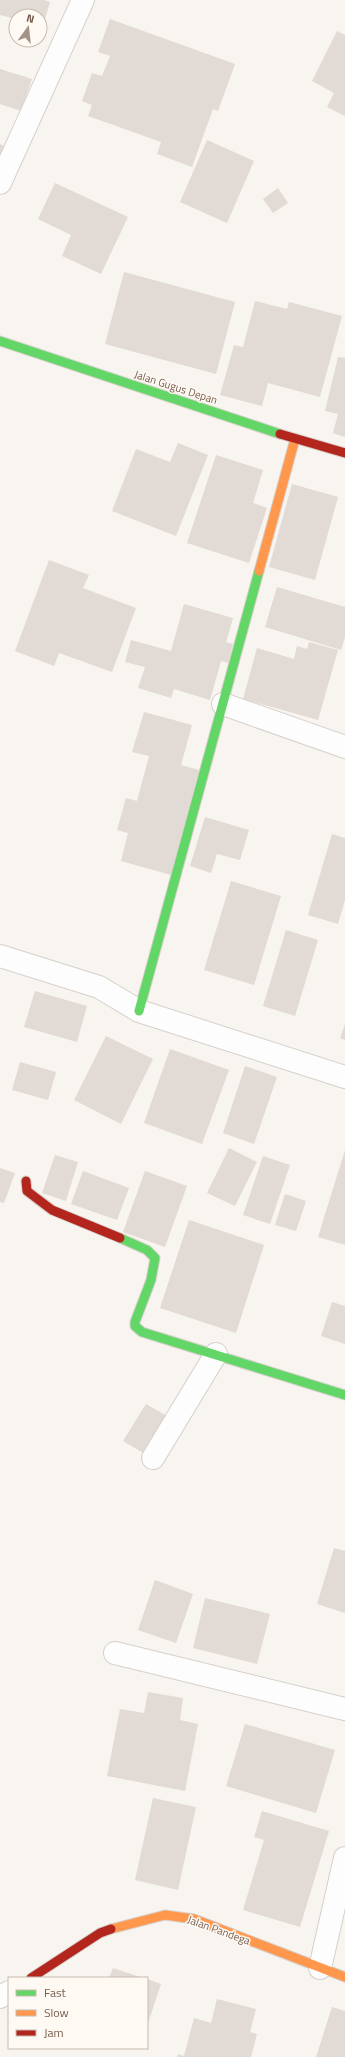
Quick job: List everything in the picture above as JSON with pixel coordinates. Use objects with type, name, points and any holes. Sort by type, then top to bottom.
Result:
[{"type":"street","points":[[0,183],[83,0]]},
{"type":"street","name":"Jalan Gugus Depan","points":[[0,341],[295,439],[345,453]]},
{"type":"street","points":[[139,1011],[295,439]]},
{"type":"street","points":[[223,704],[345,747]]},
{"type":"street","points":[[0,956],[99,987],[139,1011],[345,1077]]},
{"type":"street","points":[[26,1181],[27,1191],[52,1210],[144,1248],[153,1254],[155,1258],[154,1271],[135,1322],[138,1329],[162,1339],[216,1354],[345,1395]]},
{"type":"street","points":[[153,1458],[216,1354]]},
{"type":"street","points":[[114,1653],[345,1709]]},
{"type":"street","points":[[320,1968],[345,1858]]},
{"type":"street","name":"Jalan Pandega","points":[[33,1977],[100,1933],[129,1923],[165,1915],[194,1919],[345,1977]]},
{"type":"building","points":[[0,0],[44,0],[50,2],[48,9],[8,8],[8,17],[0,15]]},
{"type":"building","points":[[110,19],[235,64],[218,111],[213,109],[192,167],[157,154],[161,142],[88,116],[92,105],[82,101],[92,73],[102,76],[110,56],[98,52]]},
{"type":"building","points":[[337,31],[345,35],[345,116],[327,107],[334,93],[312,81]]},
{"type":"building","points":[[0,69],[32,79],[21,111],[0,104]]},
{"type":"building","points":[[207,140],[254,161],[227,223],[180,202]]},
{"type":"building","points":[[0,144],[9,148],[0,171]]},
{"type":"building","points":[[55,183],[128,217],[101,274],[62,256],[71,235],[38,219]]},
{"type":"building","points":[[278,188],[288,203],[273,213],[263,199]]},
{"type":"building","points":[[124,272],[235,302],[216,374],[105,344]]},
{"type":"building","points":[[255,301],[287,309],[289,302],[342,316],[320,397],[268,383],[262,406],[220,395],[234,345],[243,347]]},
{"type":"building","points":[[338,357],[345,358],[345,437],[333,433],[338,414],[325,411]]},
{"type":"building","points":[[178,443],[208,455],[176,536],[112,511],[136,449],[170,462]]},
{"type":"building","points":[[216,455],[263,470],[253,503],[267,508],[249,563],[187,543]]},
{"type":"building","points":[[292,484],[338,497],[315,580],[269,567]]},
{"type":"building","points":[[49,560],[89,575],[83,588],[136,608],[112,672],[59,653],[54,666],[15,651]]},
{"type":"building","points":[[277,587],[345,607],[345,637],[341,650],[265,627]]},
{"type":"building","points":[[184,604],[233,618],[226,642],[233,644],[228,663],[221,661],[210,700],[174,689],[171,698],[138,688],[145,667],[125,662],[131,640],[171,651]]},
{"type":"building","points":[[309,642],[338,650],[318,720],[243,699],[257,648],[294,659],[297,646],[307,649]]},
{"type":"building","points":[[144,712],[192,725],[181,765],[199,770],[171,875],[121,861],[128,833],[117,830],[126,798],[137,801],[149,756],[132,752]]},
{"type":"building","points":[[205,817],[249,830],[240,860],[217,854],[211,873],[190,866]]},
{"type":"building","points":[[332,834],[345,838],[345,900],[338,924],[308,915]]},
{"type":"building","points":[[231,881],[281,896],[254,985],[204,970]]},
{"type":"building","points":[[286,930],[318,940],[295,1016],[263,1006]]},
{"type":"building","points":[[35,991],[87,1006],[77,1042],[24,1027]]},
{"type":"building","points":[[345,1024],[345,1040],[340,1038]]},
{"type":"building","points":[[106,1036],[153,1059],[121,1124],[74,1100]]},
{"type":"building","points":[[170,1049],[229,1070],[202,1144],[144,1123]]},
{"type":"building","points":[[20,1062],[56,1072],[48,1100],[12,1090]]},
{"type":"building","points":[[245,1066],[277,1077],[254,1144],[223,1133]]},
{"type":"building","points":[[229,1148],[257,1162],[235,1206],[207,1193]]},
{"type":"building","points":[[345,1150],[345,1245],[318,1237]]},
{"type":"building","points":[[55,1155],[78,1162],[66,1201],[42,1193]]},
{"type":"building","points":[[263,1156],[290,1165],[270,1224],[243,1215]]},
{"type":"building","points":[[0,1168],[15,1173],[4,1203],[0,1202]]},
{"type":"building","points":[[83,1171],[129,1188],[117,1220],[71,1204]]},
{"type":"building","points":[[145,1171],[187,1186],[165,1247],[123,1232]]},
{"type":"building","points":[[285,1194],[306,1201],[296,1231],[275,1225]]},
{"type":"building","points":[[189,1220],[264,1245],[236,1333],[160,1308]]},
{"type":"building","points":[[332,1302],[345,1306],[345,1344],[321,1336]]},
{"type":"building","points":[[146,1404],[167,1416],[145,1454],[123,1441]]},
{"type":"building","points":[[334,1548],[345,1551],[345,1613],[317,1604]]},
{"type":"building","points":[[155,1580],[193,1594],[176,1643],[138,1630]]},
{"type":"building","points":[[205,1598],[270,1614],[257,1664],[193,1648]]},
{"type":"building","points":[[148,1692],[183,1698],[180,1720],[198,1724],[185,1791],[107,1776],[120,1709],[144,1713]]},
{"type":"building","points":[[245,1724],[335,1750],[316,1813],[226,1786]]},
{"type":"building","points":[[153,1798],[196,1807],[178,1890],[135,1880]]},
{"type":"building","points":[[262,1811],[329,1831],[300,1927],[243,1910],[264,1840],[254,1837]]},
{"type":"building","points":[[113,1968],[140,1977],[109,1977]]},
{"type":"building","points":[[148,1979],[161,1984],[148,2023]]},
{"type":"building","points":[[217,1999],[256,2009],[250,2032],[257,2034],[251,2057],[177,2057],[178,2054],[184,2056],[194,2018],[211,2023]]},
{"type":"building","points":[[332,2007],[345,2011],[345,2057],[316,2057]]},
{"type":"traffic: fast","points":[[0,341],[280,434]]},
{"type":"traffic: fast","points":[[139,1011],[259,571]]},
{"type":"traffic: fast","points":[[120,1238],[147,1250],[155,1258],[151,1280],[135,1322],[135,1326],[142,1332],[345,1395]]},
{"type":"traffic: slow","points":[[259,571],[295,439]]},
{"type":"traffic: slow","points":[[111,1929],[165,1915],[194,1919],[345,1977]]},
{"type":"traffic: jam","points":[[280,434],[345,453]]},
{"type":"traffic: jam","points":[[26,1181],[27,1191],[52,1210],[120,1238]]},
{"type":"traffic: jam","points":[[33,1977],[100,1933],[111,1929]]}]
